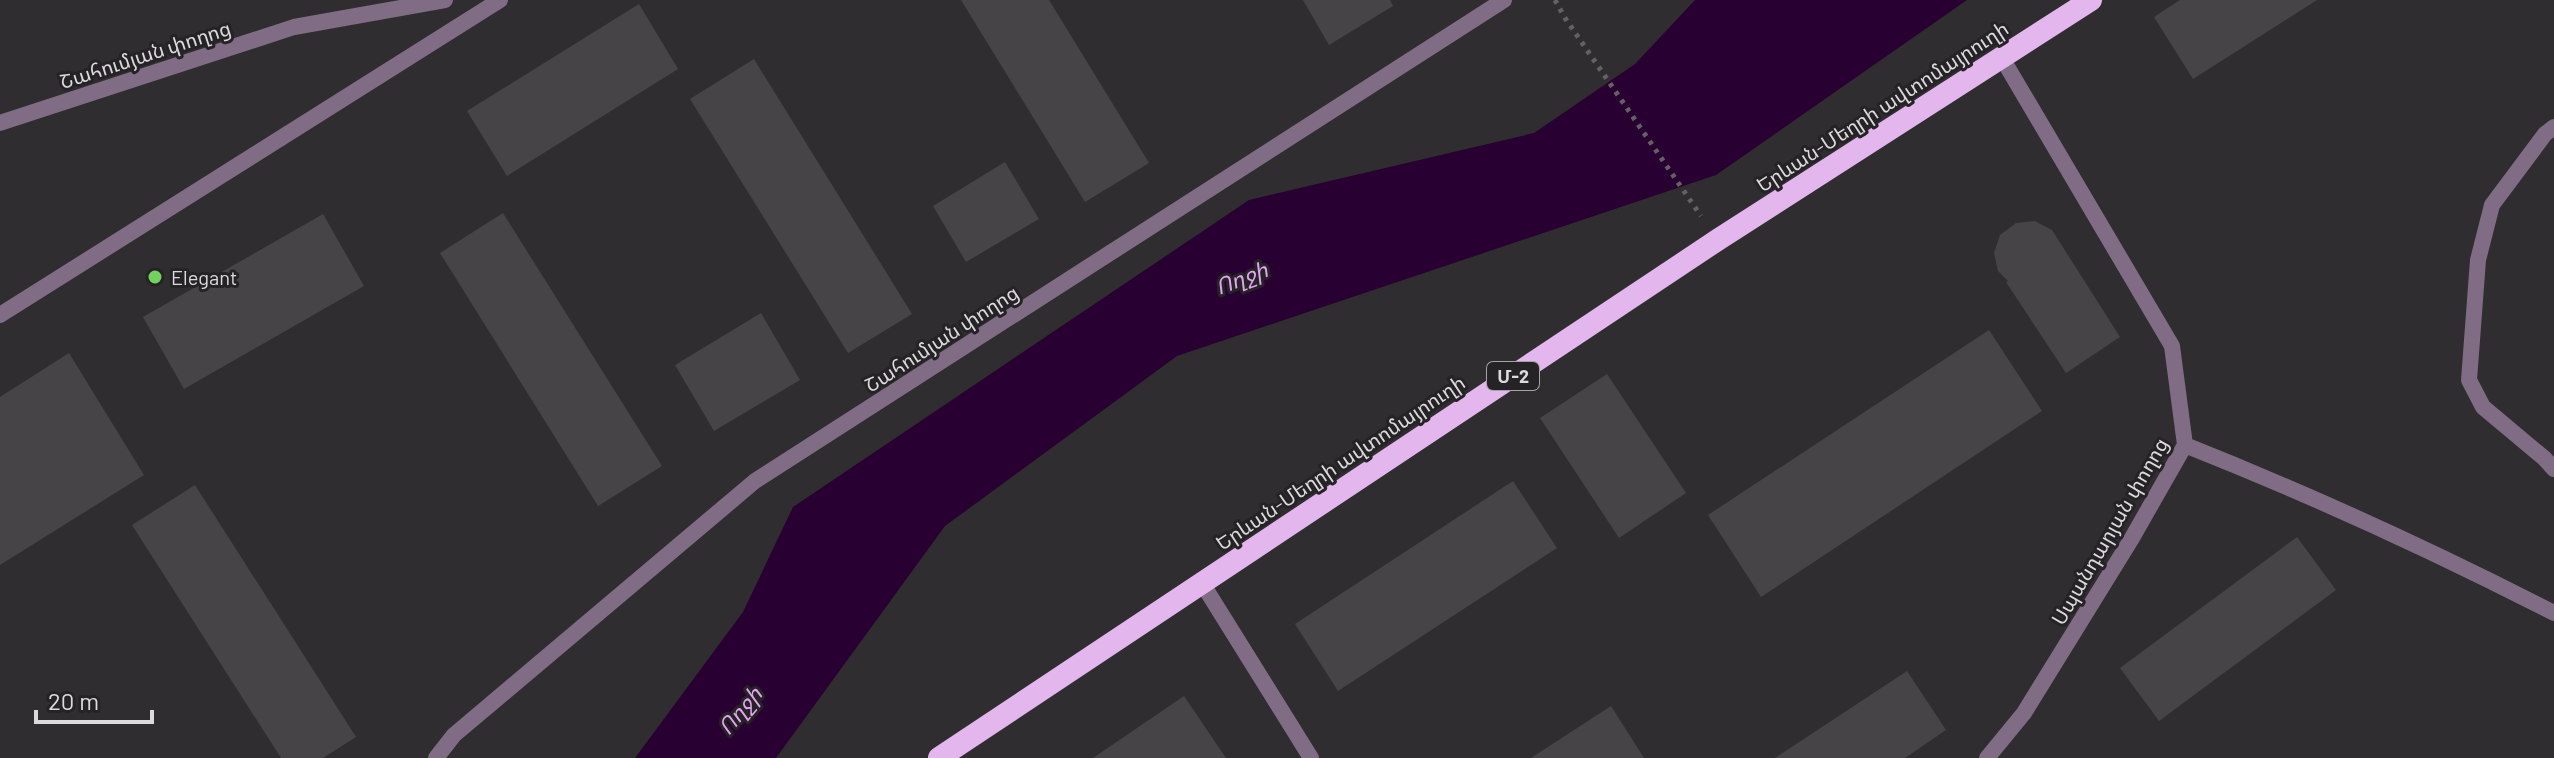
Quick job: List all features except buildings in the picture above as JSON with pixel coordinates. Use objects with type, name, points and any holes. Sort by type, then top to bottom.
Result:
[{"type":"highway","name":"Երևան-Մեղրի ավտոմայրուղի","points":[[939,758],[1719,239],[2091,0]]},
{"type":"street","name":"Շահումյան փողոց","points":[[0,123],[294,27],[445,0]]},
{"type":"street","points":[[0,315],[500,0]]},
{"type":"street","name":"Շահումյան փողոց","points":[[436,758],[454,735],[755,481],[1504,0]]},
{"type":"street","name":"Սպանդարյան փողոց","points":[[1987,758],[2024,713],[2132,538],[2185,445],[2172,346],[2002,58]]},
{"type":"street","points":[[2554,127],[2545,134],[2492,205],[2478,260],[2469,380],[2483,407],[2554,469]]},
{"type":"street","points":[[2185,445],[2305,494],[2452,561],[2554,613]]},
{"type":"street","points":[[1202,583],[1311,758]]},
{"type":"path","points":[[1555,0],[1693,206]]},
{"type":"water","name":"Ողջի","points":[[1695,0],[1967,0],[1716,175],[1177,356],[945,526],[776,758],[635,758],[743,612],[793,507],[1249,200],[1534,133],[1635,64]]},
{"type":"place","name":"Elegant","points":[[155,277]]}]
